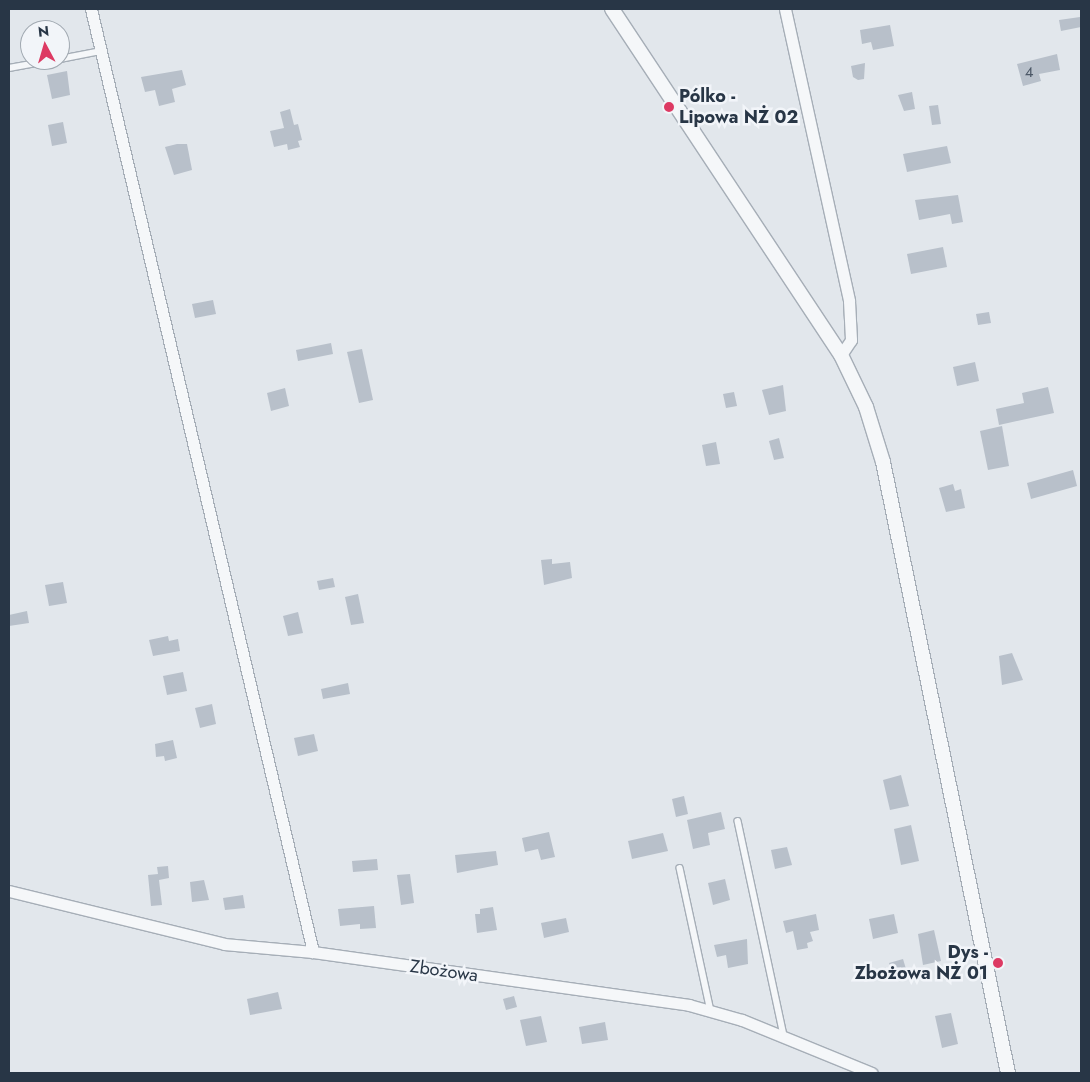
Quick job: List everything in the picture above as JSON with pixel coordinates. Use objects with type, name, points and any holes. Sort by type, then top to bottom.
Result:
[{"type":"street","points":[[90,9],[312,952]]},
{"type":"street","points":[[612,9],[840,355],[862,394],[881,452],[1008,1073]]},
{"type":"street","points":[[785,9],[848,302],[851,340],[840,355]]},
{"type":"street","name":"Zbożowa","points":[[9,891],[224,944],[312,952],[712,1011],[784,1036],[872,1073]]},
{"type":"lane","points":[[70,57],[101,51]]},
{"type":"lane","points":[[738,821],[784,1036]]},
{"type":"lane","points":[[680,868],[712,1011]]},
{"type":"building","points":[[1080,17],[1081,27],[1061,31],[1059,20]]},
{"type":"building","points":[[890,25],[894,46],[873,50],[871,42],[862,44],[860,30]]},
{"type":"building","points":[[1057,54],[1060,70],[1039,74],[1041,81],[1023,86],[1017,64]]},
{"type":"building","points":[[865,63],[864,79],[858,80],[853,77],[851,66]]},
{"type":"building","points":[[182,70],[186,85],[172,89],[175,102],[159,106],[155,90],[145,92],[141,77]]},
{"type":"building","points":[[67,71],[70,95],[52,99],[47,75]]},
{"type":"building","points":[[912,92],[915,109],[904,111],[898,95]]},
{"type":"building","points":[[938,105],[941,124],[932,125],[929,106]]},
{"type":"building","points":[[290,109],[294,125],[298,124],[302,140],[298,141],[300,147],[288,150],[287,144],[274,147],[270,131],[284,128],[280,112]]},
{"type":"building","points":[[63,122],[67,143],[52,146],[48,125]]},
{"type":"building","points":[[187,144],[192,170],[174,175],[165,147]]},
{"type":"building","points":[[947,146],[951,163],[907,172],[903,154]]},
{"type":"building","points":[[958,195],[963,222],[952,224],[950,214],[919,220],[915,200]]},
{"type":"building","points":[[943,247],[947,267],[911,274],[907,254]]},
{"type":"building","points":[[213,300],[216,314],[195,318],[192,304]]},
{"type":"building","points":[[989,312],[991,323],[978,325],[976,314]]},
{"type":"building","points":[[331,343],[333,354],[298,361],[296,350]]},
{"type":"building","points":[[362,349],[373,400],[359,403],[347,352]]},
{"type":"building","points":[[975,362],[979,381],[957,386],[953,367]]},
{"type":"building","points":[[783,385],[786,411],[769,415],[762,390]]},
{"type":"building","points":[[1048,387],[1054,413],[999,425],[996,409],[1024,403],[1022,393]]},
{"type":"building","points":[[285,388],[289,406],[271,411],[267,393]]},
{"type":"building","points":[[734,392],[737,406],[726,408],[723,394]]},
{"type":"building","points":[[1002,426],[1009,466],[988,470],[980,431]]},
{"type":"building","points":[[779,438],[784,458],[774,460],[769,441]]},
{"type":"building","points":[[716,442],[720,464],[706,466],[702,445]]},
{"type":"building","points":[[1073,470],[1077,486],[1031,499],[1027,483]]},
{"type":"building","points":[[953,484],[955,491],[961,489],[965,508],[946,512],[939,488]]},
{"type":"building","points":[[552,559],[552,564],[570,562],[572,578],[544,585],[541,560]]},
{"type":"building","points":[[333,578],[335,587],[319,590],[317,581]]},
{"type":"building","points":[[63,582],[67,603],[49,606],[45,585]]},
{"type":"building","points":[[358,594],[364,623],[351,625],[345,597]]},
{"type":"building","points":[[27,611],[29,623],[9,626],[9,615]]},
{"type":"building","points":[[298,612],[303,633],[288,636],[283,616]]},
{"type":"building","points":[[168,636],[169,641],[178,639],[180,651],[153,656],[149,640]]},
{"type":"building","points":[[1012,653],[1023,680],[1002,685],[999,656]]},
{"type":"building","points":[[183,672],[187,691],[167,695],[163,676]]},
{"type":"building","points":[[348,683],[350,694],[323,699],[321,689]]},
{"type":"building","points":[[212,704],[216,724],[200,728],[195,708]]},
{"type":"building","points":[[314,734],[318,751],[298,756],[294,738]]},
{"type":"building","points":[[173,740],[177,758],[165,761],[164,756],[156,757],[155,744]]},
{"type":"building","points":[[901,775],[909,806],[890,810],[883,780]]},
{"type":"building","points":[[684,796],[688,814],[676,817],[672,799]]},
{"type":"building","points":[[721,812],[725,829],[708,833],[710,845],[693,849],[687,820]]},
{"type":"building","points":[[911,825],[919,861],[901,865],[894,829]]},
{"type":"building","points":[[549,832],[555,857],[541,860],[538,849],[525,852],[522,838]]},
{"type":"building","points":[[663,833],[668,851],[632,859],[628,841]]},
{"type":"building","points":[[787,847],[792,865],[775,869],[771,850]]},
{"type":"building","points":[[496,851],[498,865],[457,873],[455,855]]},
{"type":"building","points":[[377,859],[378,870],[353,872],[352,861]]},
{"type":"building","points":[[168,866],[169,878],[159,880],[162,905],[151,906],[148,875],[158,874],[157,867]]},
{"type":"building","points":[[410,874],[414,903],[401,905],[397,875]]},
{"type":"building","points":[[725,879],[730,900],[713,905],[708,883]]},
{"type":"building","points":[[204,880],[209,900],[192,902],[190,882]]},
{"type":"building","points":[[243,895],[245,908],[225,910],[223,898]]},
{"type":"building","points":[[374,906],[376,928],[360,929],[360,924],[340,926],[338,909]]},
{"type":"building","points":[[493,907],[497,930],[477,933],[475,914],[480,914],[480,909]]},
{"type":"building","points":[[816,914],[819,930],[810,932],[813,941],[807,943],[808,948],[797,950],[793,931],[786,933],[783,921]]},
{"type":"building","points":[[894,914],[898,933],[873,939],[869,919]]},
{"type":"building","points":[[566,918],[569,932],[544,938],[541,923]]},
{"type":"building","points":[[934,930],[941,961],[923,965],[918,934]]},
{"type":"building","points":[[747,939],[748,964],[728,968],[726,955],[717,957],[714,945]]},
{"type":"building","points":[[903,959],[906,969],[892,972],[889,963]]},
{"type":"building","points":[[278,992],[282,1009],[250,1015],[247,999]]},
{"type":"building","points":[[514,996],[517,1007],[506,1010],[503,999]]},
{"type":"building","points":[[951,1013],[958,1044],[942,1048],[935,1016]]},
{"type":"building","points":[[541,1016],[547,1042],[526,1046],[520,1020]]},
{"type":"building","points":[[605,1022],[608,1040],[582,1044],[579,1027]]},
{"type":"place","name":"Pólko - Lipowa NŻ 02","points":[[669,107]]},
{"type":"place","name":"Dys - Zbożowa NŻ 01","points":[[998,963]]}]
